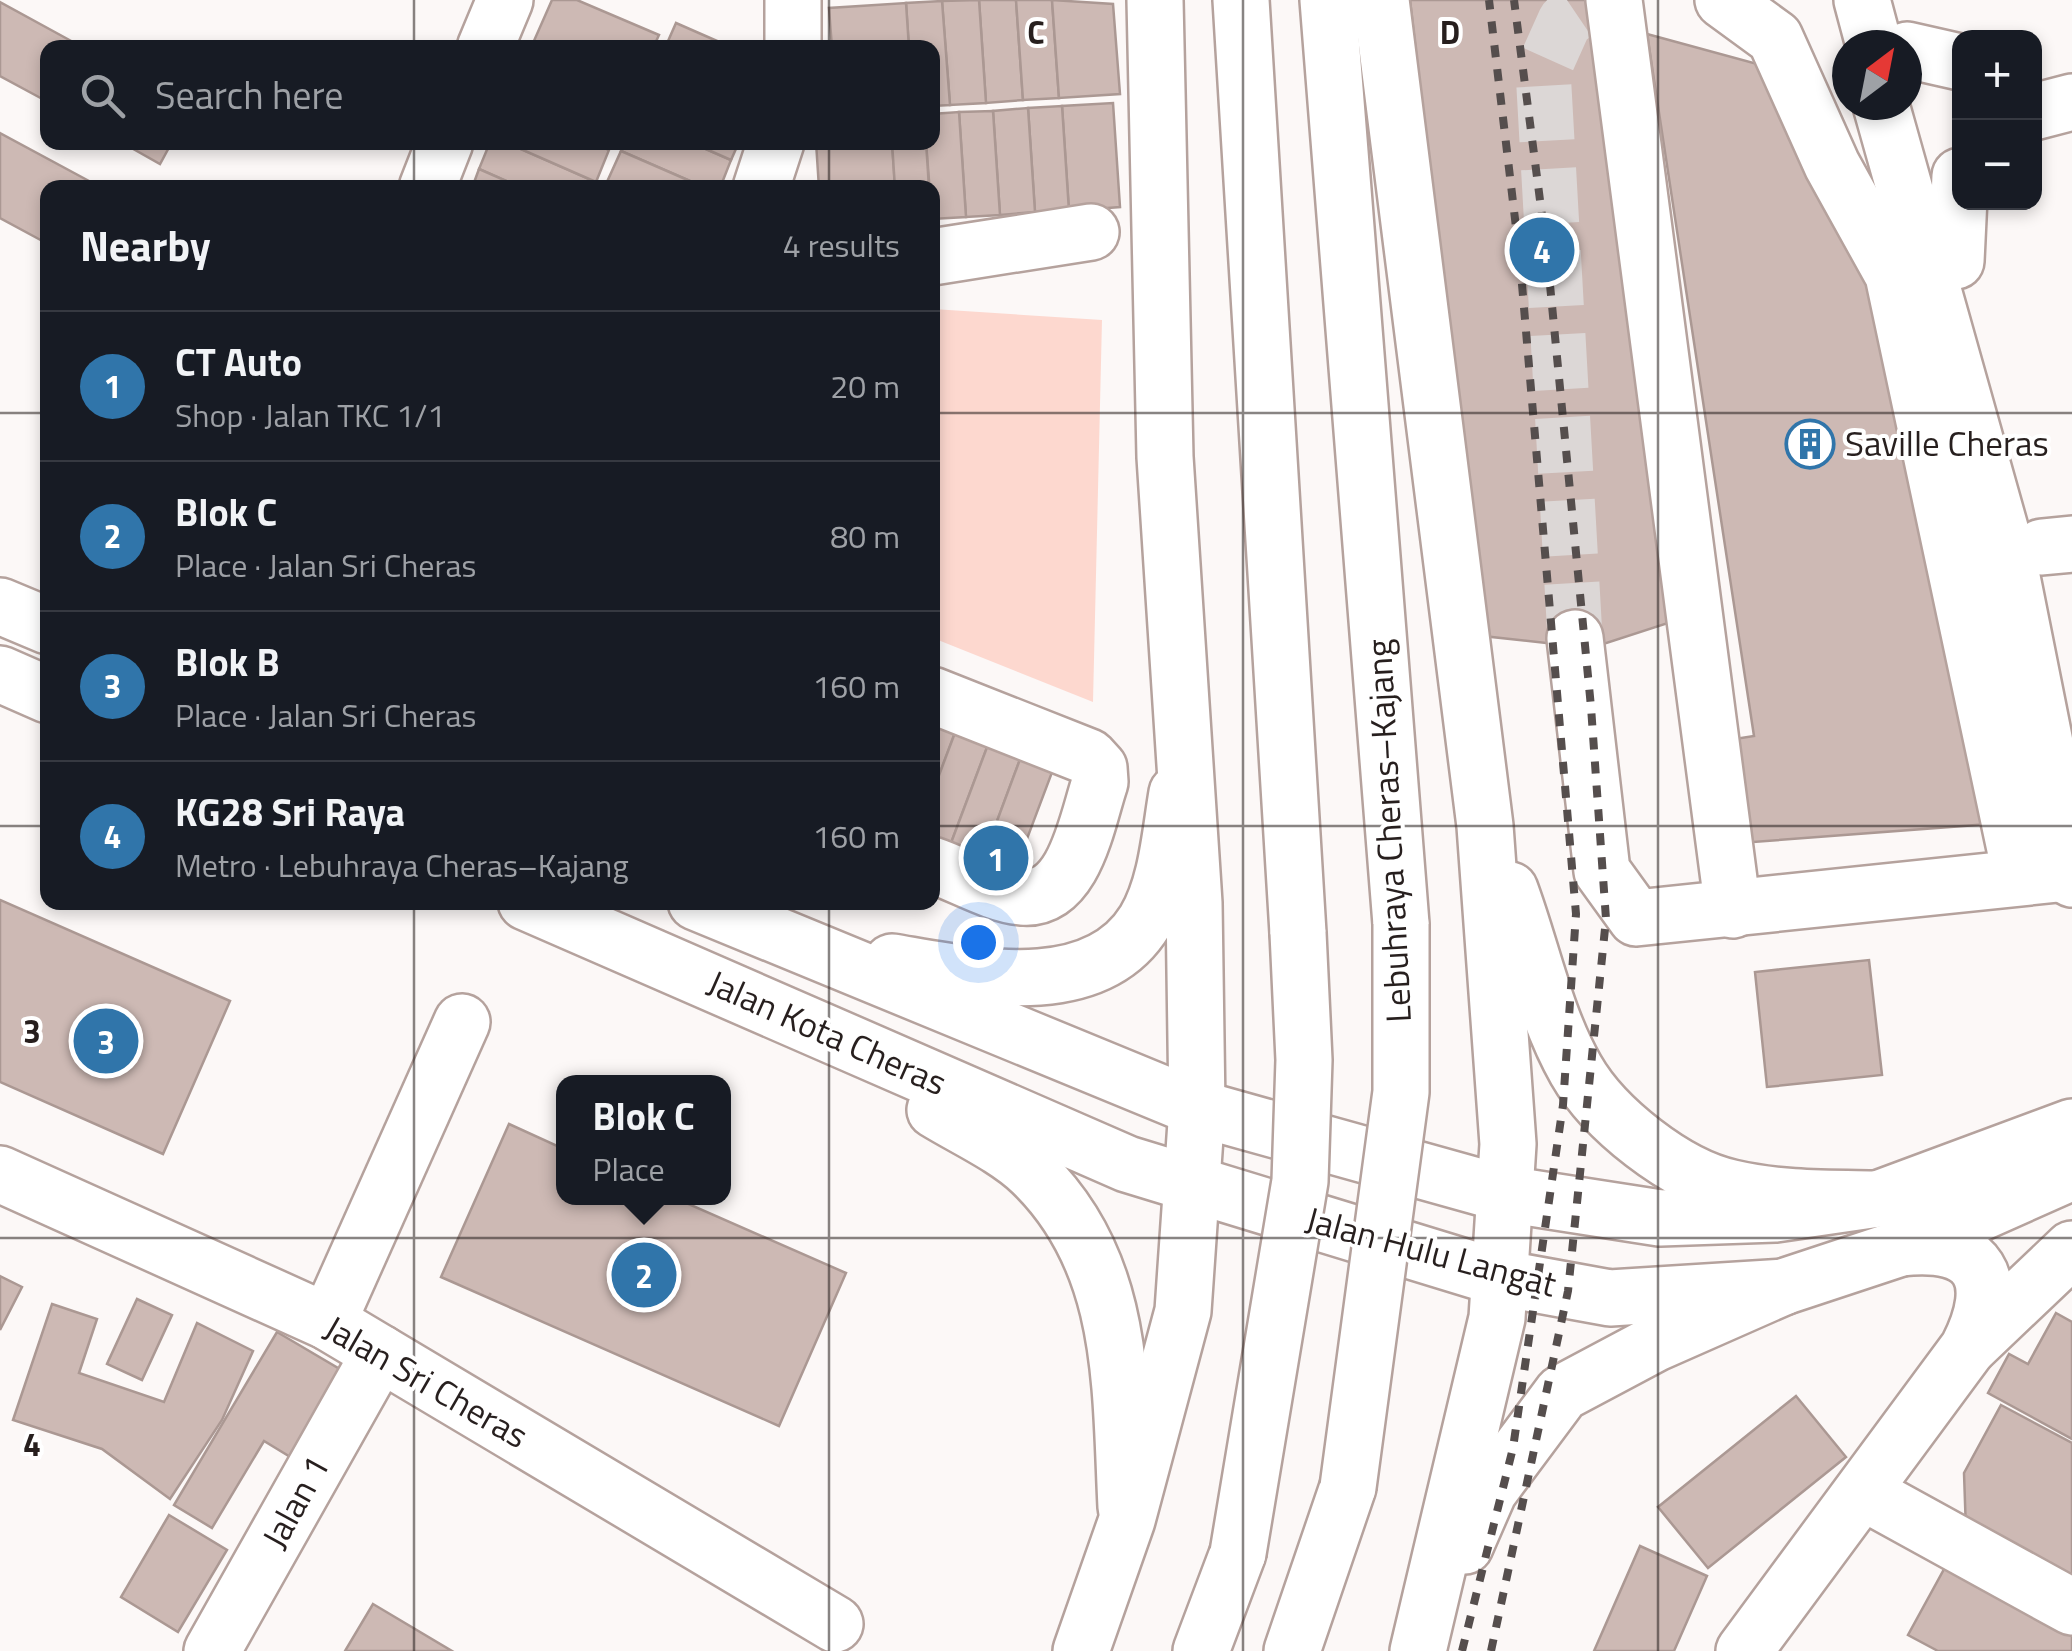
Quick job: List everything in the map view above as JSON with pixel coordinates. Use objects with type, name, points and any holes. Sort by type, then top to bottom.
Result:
[{"type":"main road","points":[[488,40],[505,0]]},
{"type":"main road","points":[[793,0],[793,40]]},
{"type":"main road","points":[[1081,1651],[1127,1520],[1183,1310],[1197,1108],[1194,902],[1165,456],[1155,0]]},
{"type":"main road","points":[[1200,1651],[1238,1553],[1300,1180],[1304,1060],[1241,0]]},
{"type":"main road","name":"Lebuhraya Cheras–Kajang","points":[[1292,1651],[1348,1487],[1401,1092],[1401,924],[1328,0]]},
{"type":"main road","points":[[1381,0],[1485,826],[1508,1144],[1497,1318],[1421,1651]]},
{"type":"main road","points":[[1614,0],[1733,910]]},
{"type":"main road","points":[[1723,0],[1776,38],[1832,165],[1892,276],[2055,876]]},
{"type":"main road","points":[[1922,51],[1952,60]]},
{"type":"main road","points":[[2042,80],[2072,86]]},
{"type":"main road","points":[[2042,110],[2072,102]]},
{"type":"main road","points":[[1885,120],[2008,557],[2055,876]]},
{"type":"main road","points":[[1921,120],[1956,262],[2057,545],[2071,690]]},
{"type":"main road","points":[[430,180],[443,150]]},
{"type":"main road","points":[[763,180],[773,150]]},
{"type":"main road","points":[[1956,262],[1958,210]]},
{"type":"main road","points":[[940,257],[1091,232]]},
{"type":"main road","points":[[0,606],[40,623]]},
{"type":"main road","points":[[1576,638],[1602,871],[1636,918],[2055,876]]},
{"type":"main road","points":[[0,674],[40,691]]},
{"type":"main road","points":[[940,698],[1089,756],[1099,768],[1100,782],[1068,874],[1050,893],[1022,898],[940,867]]},
{"type":"main road","points":[[801,946],[1014,977],[1059,976],[1095,964],[1145,921],[1166,862],[1182,759]]},
{"type":"main road","points":[[1485,826],[1524,926],[1545,1000],[1577,1072],[1638,1144],[1728,1188],[1808,1198],[1878,1198]]},
{"type":"main road","name":"Jalan Kota Cheras","points":[[544,910],[1127,1164],[1192,1184]]},
{"type":"main road","name":"Jalan Kota Cheras","points":[[715,910],[1197,1108]]},
{"type":"main road","points":[[779,1012],[1030,1169],[1071,1216],[1098,1268],[1112,1312],[1127,1520]]},
{"type":"main road","points":[[328,1322],[462,1022]]},
{"type":"main road","points":[[1197,1108],[1506,1194],[1660,1218],[1775,1214],[1878,1198],[2072,1127]]},
{"type":"main road","name":"Jalan Hulu Langat","points":[[1192,1184],[1500,1278],[1610,1298],[1783,1287],[1902,1248],[2072,1172]]},
{"type":"main road","name":"Jalan Sri Cheras","points":[[0,1174],[328,1322],[835,1624]]},
{"type":"main road","points":[[1744,1651],[1968,1348],[1985,1316],[1988,1288],[1969,1260],[1937,1244],[1902,1248]]},
{"type":"main road","points":[[1968,1348],[2072,1249]]},
{"type":"main road","points":[[1421,1651],[1489,1491],[1562,1393],[1656,1343],[1783,1287]]},
{"type":"main road","name":"Jalan 1","points":[[212,1651],[380,1353]]},
{"type":"main road","points":[[1863,1492],[2072,1607]]},
{"type":"shaded area","points":[[940,309],[1102,320],[1093,702],[940,641]]},
{"type":"building","points":[[552,0],[577,0],[659,35],[657,40],[534,40]]},
{"type":"building","points":[[979,0],[1016,0],[1023,100],[986,103]]},
{"type":"building","points":[[979,0],[986,103],[950,105],[942,1]]},
{"type":"building","points":[[1016,0],[1052,0],[1059,98],[1023,100]]},
{"type":"building","points":[[1052,0],[1113,4],[1120,94],[1059,98]]},
{"type":"building","points":[[1410,0],[1608,0],[1699,613],[1591,648],[1483,636]]},
{"type":"building","points":[[942,1],[950,105],[940,106],[940,40],[908,40],[906,3]]},
{"type":"building","points":[[0,2],[69,40],[40,40],[40,98],[0,76]]},
{"type":"building","points":[[906,3],[908,40],[831,40],[829,8]]},
{"type":"building","points":[[676,23],[715,40],[669,40]]},
{"type":"building","name":"Saville Cheras","points":[[1647,34],[1761,65],[1876,280],[1989,824],[1740,843],[1716,742],[1754,736]]},
{"type":"building","points":[[1113,103],[1120,207],[1069,211],[1062,106]]},
{"type":"building","points":[[1062,106],[1069,211],[1035,212],[1028,108]]},
{"type":"building","points":[[1028,108],[1035,212],[1000,215],[993,111]]},
{"type":"building","points":[[993,111],[1000,215],[966,217],[959,112]]},
{"type":"building","points":[[959,112],[966,217],[940,219],[940,180],[929,180],[927,150],[940,150],[940,113]]},
{"type":"building","points":[[0,133],[87,180],[40,180],[40,240],[0,218]]},
{"type":"building","points":[[135,150],[168,150],[160,164]]},
{"type":"building","points":[[487,150],[523,150],[591,180],[504,180],[479,169]]},
{"type":"building","points":[[523,150],[609,150],[597,180]]},
{"type":"building","points":[[708,150],[731,160],[723,180],[688,180],[621,151]]},
{"type":"building","points":[[708,150],[735,150],[731,160]]},
{"type":"building","points":[[817,150],[893,150],[894,180],[818,180]]},
{"type":"building","points":[[893,150],[927,150],[928,180],[894,180]]},
{"type":"building","points":[[621,151],[688,180],[608,180]]},
{"type":"building","points":[[479,169],[504,180],[475,180]]},
{"type":"building","points":[[940,723],[956,730],[940,773]]},
{"type":"building","points":[[956,730],[989,742],[951,843],[940,840],[940,773]]},
{"type":"building","points":[[989,742],[1022,754],[984,856],[951,843]]},
{"type":"building","points":[[1022,754],[1054,767],[1016,868],[984,856]]},
{"type":"building","points":[[0,900],[230,1001],[163,1154],[0,1082]]},
{"type":"building","points":[[1869,960],[1882,1075],[1767,1087],[1755,972]]},
{"type":"building","points":[[509,1124],[556,1145],[556,1205],[691,1205],[846,1273],[779,1426],[441,1277]]},
{"type":"building","points":[[0,1276],[22,1287],[0,1330]]},
{"type":"building","points":[[137,1299],[172,1315],[142,1380],[107,1364]]},
{"type":"building","points":[[52,1304],[97,1319],[79,1373],[164,1402],[197,1323],[253,1351],[222,1420],[170,1499],[102,1449],[13,1420]]},
{"type":"building","points":[[2056,1313],[2072,1322],[2072,1439],[1988,1393],[2009,1354],[2028,1364]]},
{"type":"building","points":[[277,1332],[343,1371],[292,1458],[264,1441],[212,1528],[174,1505]]},
{"type":"building","points":[[1796,1396],[1846,1457],[1708,1568],[1658,1507]]},
{"type":"building","points":[[2001,1405],[2072,1443],[2072,1588],[1966,1531],[1964,1473]]},
{"type":"building","points":[[169,1515],[227,1550],[178,1632],[121,1597]]},
{"type":"building","points":[[1640,1546],[1707,1576],[1674,1651],[1594,1651]]},
{"type":"building","points":[[1954,1551],[2072,1615],[2072,1651],[1938,1651],[1908,1635]]},
{"type":"building","points":[[373,1604],[452,1651],[345,1651]]},
{"type":"tunnel","points":[[1575,638],[1543,70],[1565,21],[1596,0]]},
{"type":"railway","points":[[1462,1651],[1513,1448],[1563,1105],[1576,914],[1520,261],[1489,0]]},
{"type":"railway","points":[[1491,1651],[1568,1291],[1606,919],[1591,707],[1547,254],[1514,0]]},
{"type":"place","name":"KG28 Sri Raya","points":[[1542,250]]},
{"type":"place","name":"Saville Cheras","points":[[1810,444]]},
{"type":"place","name":"CT Auto","points":[[996,858]]},
{"type":"place","name":"Blok B","points":[[106,1041]]},
{"type":"place","name":"Blok C","points":[[644,1275]]}]
